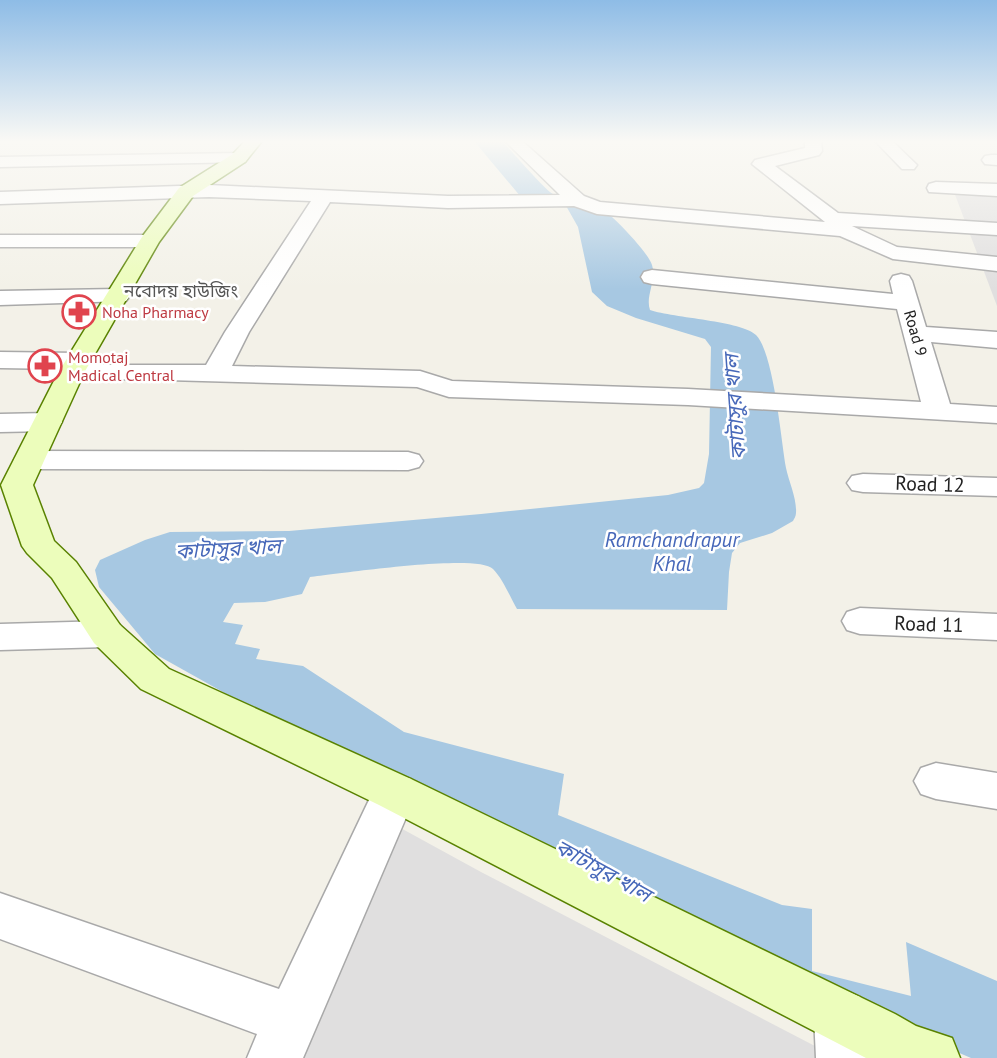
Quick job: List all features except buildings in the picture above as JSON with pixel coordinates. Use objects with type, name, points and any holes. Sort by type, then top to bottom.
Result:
[{"type":"street","points":[[567,190],[577,200],[597,208],[838,224],[997,229]]},
{"type":"street","points":[[795,190],[838,224],[893,254],[997,264]]},
{"type":"street","points":[[0,198],[208,191],[448,202],[577,200]]},
{"type":"street","points":[[15,477],[48,422],[75,367],[149,241],[186,192]]},
{"type":"street","points":[[215,373],[237,332],[323,198]]},
{"type":"street","points":[[0,241],[149,241]]},
{"type":"street","name":"Road 9","points":[[893,254],[938,412]]},
{"type":"street","points":[[652,277],[908,303]]},
{"type":"street","points":[[0,298],[118,296]]},
{"type":"street","points":[[917,334],[997,340]]},
{"type":"street","points":[[0,360],[131,371],[420,379],[449,389],[688,396],[997,415]]},
{"type":"street","points":[[0,423],[48,422]]},
{"type":"street","points":[[15,477],[408,460]]},
{"type":"street","points":[[15,477],[39,546],[64,570],[107,634],[154,679],[395,792],[842,1037],[932,1058]]},
{"type":"street","name":"Road 12","points":[[863,483],[997,487]]},
{"type":"street","name":"Road 11","points":[[860,621],[997,627]]},
{"type":"street","points":[[0,637],[107,634]]},
{"type":"street","points":[[936,781],[997,791]]},
{"type":"street","points":[[0,916],[283,1039],[395,792]]},
{"type":"shaded area","points":[[954,192],[997,194],[997,306]]},
{"type":"shaded area","points":[[375,814],[481,872],[838,1058],[248,1058]]},
{"type":"water","name":"Ramchandrapur Khal","points":[[515,190],[548,190],[553,194],[580,197],[596,203],[614,219],[649,258],[653,271],[649,299],[650,310],[737,326],[756,335],[768,360],[776,398],[786,468],[795,502],[796,513],[793,521],[772,533],[740,543],[732,553],[727,610],[517,609],[493,569],[482,565],[462,563],[436,564],[310,577],[302,594],[265,602],[234,603],[223,622],[243,625],[235,644],[260,649],[256,659],[303,666],[404,732],[564,774],[558,815],[782,905],[812,909],[812,971],[911,996],[906,942],[997,981],[997,1058],[971,1058],[745,961],[330,752],[155,654],[99,587],[95,570],[100,560],[145,540],[170,532],[289,531],[668,495],[699,488],[704,483],[709,454],[711,347],[705,339],[636,318],[607,306],[592,292],[578,227],[565,204],[526,203]]},
{"type":"place","name":"Noha Pharmacy","points":[[79,312]]},
{"type":"place","name":"Momotaj Madical Central","points":[[45,366]]},
{"type":"district","name":"নবোদয় হাউজিং","points":[[181,291]]},
{"type":"water label","name":"কাটাসুর খাল","points":[[735,407]]},
{"type":"water label","name":"কাটাসুর খাল","points":[[228,549]]},
{"type":"water label","name":"কাটাসুর খাল","points":[[603,871]]}]
